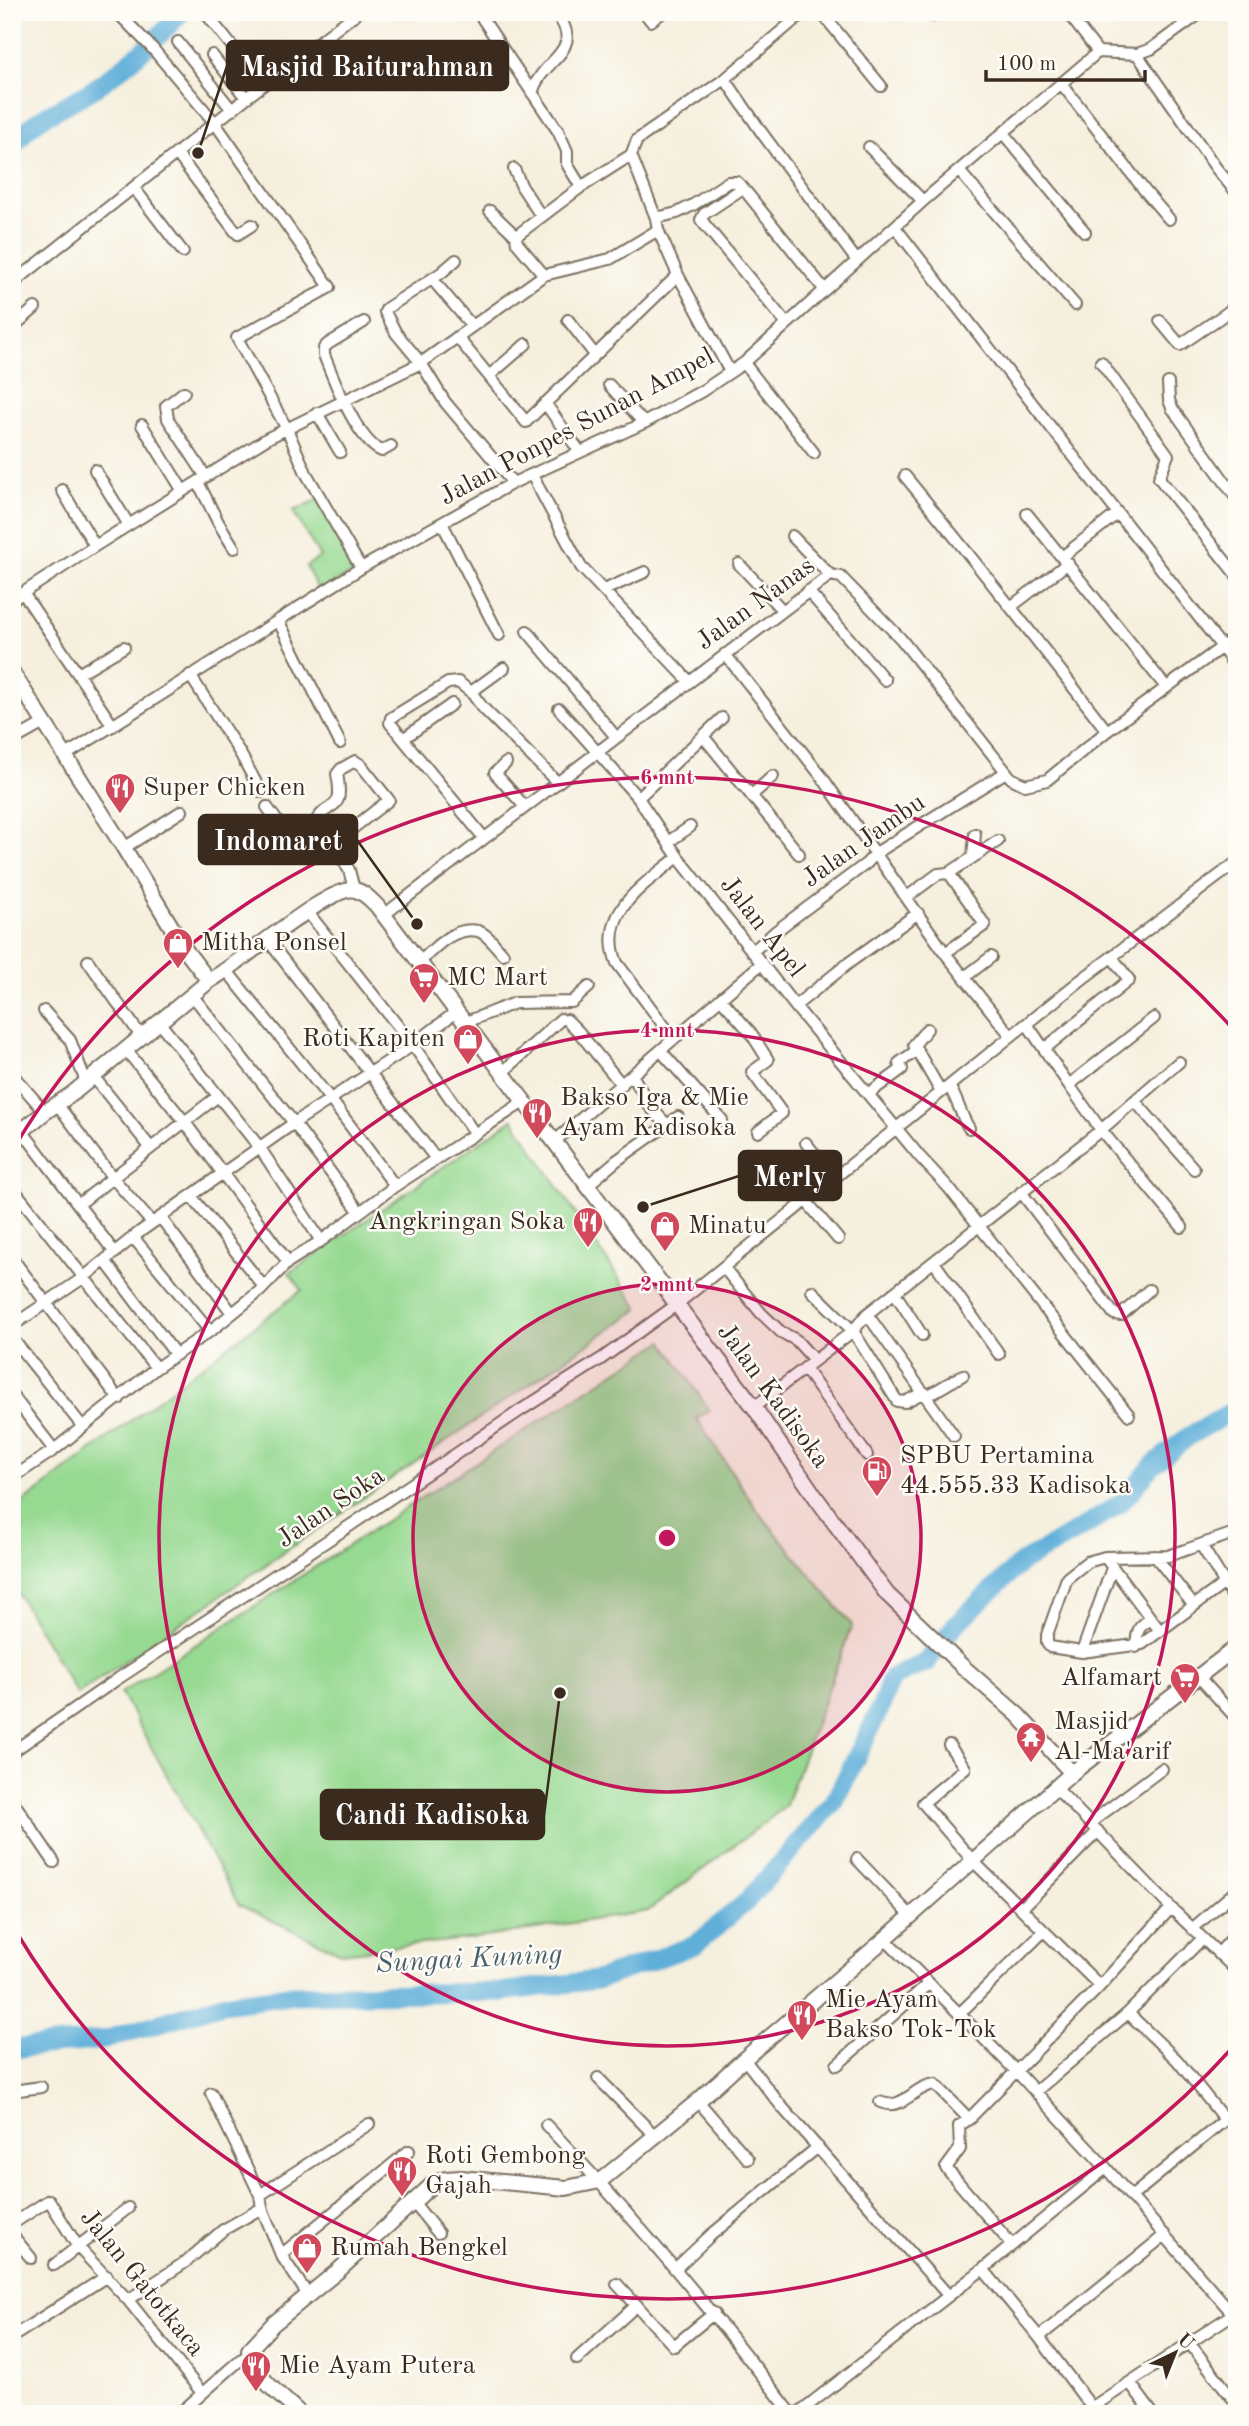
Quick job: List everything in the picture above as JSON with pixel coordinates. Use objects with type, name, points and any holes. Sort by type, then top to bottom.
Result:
[{"type":"street","points":[[117,12],[153,49],[215,123],[330,287],[237,337],[306,473],[362,568]]},
{"type":"street","points":[[12,284],[358,12]]},
{"type":"street","points":[[478,12],[558,131],[567,151],[567,164],[581,187]]},
{"type":"street","points":[[532,93],[535,80],[567,44],[569,36],[555,12]]},
{"type":"street","points":[[645,12],[651,21],[663,12]]},
{"type":"street","points":[[516,236],[581,187],[631,155],[637,140],[724,79],[804,12]]},
{"type":"street","points":[[821,12],[881,86]]},
{"type":"street","points":[[1067,12],[1098,52],[1137,54],[1151,49],[1202,12]]},
{"type":"street","points":[[207,15],[263,85]]},
{"type":"street","points":[[178,42],[232,110]]},
{"type":"street","name":"Jalan Ponpes Sunan Ampel","points":[[66,755],[362,568],[513,483],[644,423],[744,363],[923,201],[1098,52]]},
{"type":"street","points":[[1137,54],[1216,168],[1237,193]]},
{"type":"street","points":[[212,55],[246,98]]},
{"type":"street","points":[[724,79],[857,261]]},
{"type":"street","points":[[1062,83],[1169,219]]},
{"type":"street","points":[[1003,133],[1085,232]]},
{"type":"street","points":[[869,147],[923,201]]},
{"type":"street","points":[[177,153],[238,234],[252,225]]},
{"type":"street","points":[[631,155],[656,218],[658,230],[678,275],[730,372]]},
{"type":"street","points":[[514,169],[541,216]]},
{"type":"street","points":[[960,172],[1075,305]]},
{"type":"street","points":[[656,218],[677,213],[728,182],[737,182],[824,289]]},
{"type":"street","points":[[134,188],[183,252]]},
{"type":"street","points":[[743,188],[704,214],[701,220],[786,323]]},
{"type":"street","points":[[490,212],[516,236],[517,243],[544,275]]},
{"type":"street","points":[[895,227],[1237,670]]},
{"type":"street","points":[[12,600],[268,438],[421,363],[544,275],[610,259],[658,230]]},
{"type":"street","points":[[456,260],[385,312],[445,402],[513,483]]},
{"type":"street","points":[[457,337],[526,422],[678,275]]},
{"type":"street","points":[[432,279],[472,326]]},
{"type":"street","points":[[1160,321],[1180,345],[1237,306]]},
{"type":"street","points":[[12,328],[34,308]]},
{"type":"street","points":[[568,320],[595,355]]},
{"type":"street","points":[[363,322],[324,348],[324,355],[342,400],[370,444],[382,451],[391,446]]},
{"type":"street","points":[[489,376],[526,344]]},
{"type":"street","points":[[1101,362],[1168,455],[1159,478],[1237,576]]},
{"type":"street","points":[[744,363],[814,453]]},
{"type":"street","points":[[1168,383],[1172,408],[1237,499]]},
{"type":"street","points":[[609,385],[644,423]]},
{"type":"street","points":[[184,392],[166,406],[168,419],[202,479],[218,522],[234,548]]},
{"type":"street","points":[[544,403],[580,452]]},
{"type":"street","points":[[317,412],[341,452]]},
{"type":"street","points":[[142,425],[184,491]]},
{"type":"street","points":[[95,470],[129,525]]},
{"type":"street","points":[[532,475],[581,567],[689,681]]},
{"type":"street","points":[[905,476],[982,574],[1012,606],[1107,731]]},
{"type":"street","points":[[62,491],[94,546]]},
{"type":"street","points":[[1012,606],[1118,513]]},
{"type":"street","points":[[1027,514],[1166,687]]},
{"type":"street","points":[[442,523],[499,635]]},
{"type":"street","points":[[792,536],[831,575]]},
{"type":"street","points":[[739,564],[782,610]]},
{"type":"street","points":[[604,590],[645,572]]},
{"type":"street","name":"Jalan Nanas","points":[[385,914],[831,575],[841,577],[901,639],[1006,772]]},
{"type":"street","points":[[808,591],[885,680]]},
{"type":"street","points":[[23,593],[113,726]]},
{"type":"street","points":[[278,620],[340,743]]},
{"type":"street","points":[[527,631],[615,737]]},
{"type":"street","points":[[1006,772],[1011,778],[1025,785],[1047,780],[1107,731],[1237,636]]},
{"type":"street","points":[[78,674],[124,647]]},
{"type":"street","points":[[725,653],[822,777],[946,953],[1011,1037]]},
{"type":"street","points":[[471,692],[504,668]]},
{"type":"street","points":[[12,672],[186,951],[209,981]]},
{"type":"street","points":[[190,675],[240,753],[261,792]]},
{"type":"street","points":[[484,838],[389,722],[391,718],[453,681],[471,692],[483,708],[557,782]]},
{"type":"street","points":[[403,739],[452,704]]},
{"type":"street","name":"Jalan Apel","points":[[559,709],[638,798],[678,857],[752,952],[895,1128],[948,1187],[1129,1415]]},
{"type":"street","points":[[638,798],[722,718]]},
{"type":"street","points":[[12,741],[44,723]]},
{"type":"street","points":[[703,736],[799,854]]},
{"type":"street","points":[[115,1253],[79,1204],[18,1136],[209,981],[227,971],[306,910],[344,890],[354,889],[349,870],[334,843],[315,824],[340,798],[337,774],[355,761],[389,800],[334,843]]},
{"type":"street","points":[[506,762],[495,774],[525,807]]},
{"type":"street","name":"Jalan Jambu","points":[[752,952],[867,863],[876,853],[1006,772]]},
{"type":"street","points":[[752,795],[773,776]]},
{"type":"street","points":[[267,807],[292,843],[318,828]]},
{"type":"street","points":[[124,848],[182,811]]},
{"type":"street","points":[[668,842],[690,827]]},
{"type":"street","points":[[973,857],[975,834]]},
{"type":"street","points":[[907,897],[938,874],[949,873],[998,841]]},
{"type":"street","points":[[674,1039],[617,963],[611,948],[618,913],[628,898],[678,857]]},
{"type":"street","name":"Jalan Soka","points":[[12,1752],[119,1678],[601,1359],[677,1305],[945,1088],[1237,862]]},
{"type":"street","points":[[946,953],[985,925],[949,873]]},
{"type":"street","name":"Jalan Kadisoka","points":[[354,889],[364,894],[385,914],[754,1407],[887,1594],[962,1666],[1018,1714],[1072,1773]]},
{"type":"street","points":[[306,910],[413,1045],[474,1134]]},
{"type":"street","points":[[795,1006],[918,913]]},
{"type":"street","points":[[420,961],[456,933],[478,931],[503,954]]},
{"type":"street","points":[[268,940],[436,1159]]},
{"type":"street","points":[[965,977],[991,957]]},
{"type":"street","points":[[1044,1049],[1129,980],[1112,957]]},
{"type":"street","points":[[88,961],[141,1037]]},
{"type":"street","points":[[555,1141],[762,963]]},
{"type":"street","points":[[227,971],[331,1100],[395,1186]]},
{"type":"street","points":[[13,1324],[83,1278],[133,1237],[295,1123],[461,1016],[515,1003],[572,1002],[589,987]]},
{"type":"street","points":[[191,995],[295,1123],[359,1212]]},
{"type":"street","points":[[721,999],[751,1033],[768,1060],[752,1072],[782,1113],[758,1132]]},
{"type":"street","points":[[44,1011],[70,1040],[90,1079],[149,1147]]},
{"type":"street","points":[[1069,1086],[1154,1018]]},
{"type":"street","points":[[503,1072],[564,1020],[578,1031],[622,1085]]},
{"type":"street","points":[[159,1022],[260,1148],[321,1241]]},
{"type":"street","points":[[1027,1024],[1101,1130],[1182,1227]]},
{"type":"street","points":[[928,1029],[914,1045],[916,1051],[958,1100],[961,1114],[969,1128]]},
{"type":"street","points":[[126,1049],[225,1174],[288,1262]]},
{"type":"street","points":[[661,1051],[722,1120]]},
{"type":"street","points":[[868,1094],[902,1069],[899,1063],[916,1051]]},
{"type":"street","points":[[754,1407],[853,1331],[867,1314],[1101,1130],[1179,1062]]},
{"type":"street","points":[[12,1074],[51,1108],[112,1177],[157,1221],[232,1313]]},
{"type":"street","points":[[632,1075],[644,1094],[644,1100],[667,1125]]},
{"type":"street","points":[[79,1204],[218,1096]]},
{"type":"street","points":[[12,1478],[26,1471],[156,1368],[210,1331],[264,1287],[288,1262],[395,1186],[525,1101]]},
{"type":"street","points":[[1135,1101],[1194,1169]]},
{"type":"street","points":[[588,1185],[616,1161],[678,1117]]},
{"type":"street","points":[[806,1143],[834,1178]]},
{"type":"street","points":[[12,1187],[156,1368]]},
{"type":"street","points":[[1021,1192],[1114,1314],[1121,1315],[1149,1290]]},
{"type":"street","points":[[192,1197],[264,1287]]},
{"type":"street","points":[[806,1201],[838,1239]]},
{"type":"street","points":[[133,1237],[210,1331]]},
{"type":"street","points":[[12,1258],[119,1399]]},
{"type":"street","points":[[105,1261],[176,1355]]},
{"type":"street","points":[[934,1262],[999,1354]]},
{"type":"street","points":[[724,1268],[761,1313],[781,1332],[796,1340],[814,1360]]},
{"type":"street","points":[[812,1290],[853,1331],[897,1401],[905,1402],[926,1394],[962,1375]]},
{"type":"street","points":[[895,1293],[922,1335]]},
{"type":"street","points":[[867,1314],[954,1436]]},
{"type":"street","points":[[12,1338],[83,1427]]},
{"type":"street","points":[[805,1369],[867,1455]]},
{"type":"street","points":[[12,1395],[54,1450]]},
{"type":"street","points":[[1237,1532],[1168,1556],[1105,1557],[1087,1562],[1069,1575],[1047,1636],[1047,1643],[1050,1647],[1082,1652],[1136,1647],[1237,1574]]},
{"type":"street","points":[[1201,1545],[1237,1603]]},
{"type":"street","points":[[1155,1556],[1194,1606]]},
{"type":"street","points":[[1105,1557],[1160,1631]]},
{"type":"street","points":[[1082,1652],[1112,1568]]},
{"type":"street","points":[[1136,1647],[1138,1629],[1151,1620]]},
{"type":"street","points":[[300,2414],[257,2371],[250,2355],[253,2344],[433,2184],[446,2179],[461,2178],[566,2188],[600,2181],[698,2101],[1072,1773],[1237,1647]]},
{"type":"street","points":[[1199,1676],[1237,1718]]},
{"type":"street","points":[[949,1745],[965,1768],[923,1803],[973,1861],[1100,1986]]},
{"type":"street","points":[[1022,1908],[1094,1827],[1162,1769]]},
{"type":"street","points":[[1056,1788],[1171,1908],[1237,1971]]},
{"type":"street","points":[[12,1800],[54,1862]]},
{"type":"street","points":[[857,1859],[911,1916]]},
{"type":"street","points":[[1192,1929],[1237,1890]]},
{"type":"street","points":[[1012,2245],[946,2168],[960,2149],[959,2126],[1017,2072],[1171,1908]]},
{"type":"street","points":[[959,2014],[1044,1931]]},
{"type":"street","points":[[1218,1954],[1237,1933]]},
{"type":"street","points":[[885,1939],[1017,2072],[1236,2314],[1087,2411],[1040,2337],[983,2269]]},
{"type":"street","points":[[1035,2092],[1128,2013],[1202,1939]]},
{"type":"street","points":[[837,2065],[929,1983]]},
{"type":"street","points":[[1128,2013],[1177,2060],[1225,2120]]},
{"type":"street","points":[[744,2059],[948,2295]]},
{"type":"street","points":[[598,2078],[655,2136]]},
{"type":"street","points":[[880,2102],[888,2106],[897,2105],[933,2084],[941,2088],[969,2119]]},
{"type":"street","points":[[12,2091],[41,2087]]},
{"type":"street","points":[[211,2093],[260,2195],[262,2208],[281,2255],[308,2295]]},
{"type":"street","points":[[698,2101],[748,2159]]},
{"type":"street","points":[[1131,2197],[1237,2110]]},
{"type":"street","points":[[260,2195],[369,2124]]},
{"type":"street","points":[[546,2125],[600,2181],[676,2268],[792,2414]]},
{"type":"street","points":[[676,2268],[711,2235],[818,2147]]},
{"type":"street","points":[[281,2255],[409,2151]]},
{"type":"street","points":[[797,2414],[983,2269],[1106,2168]]},
{"type":"street","name":"Jalan Gatotkaca","points":[[12,2224],[49,2200],[78,2247],[128,2300],[202,2393]]},
{"type":"street","points":[[413,2202],[438,2233]]},
{"type":"street","points":[[54,2265],[128,2208]]},
{"type":"street","points":[[128,2300],[187,2260],[223,2230],[262,2208]]},
{"type":"street","points":[[12,2235],[31,2258]]},
{"type":"street","points":[[1040,2337],[1166,2235]]},
{"type":"street","points":[[12,2337],[107,2276]]},
{"type":"street","points":[[617,2284],[675,2347],[714,2313]]},
{"type":"street","points":[[577,2359],[638,2305]]},
{"type":"street","points":[[1190,2344],[1237,2404]]},
{"type":"street","points":[[179,2414],[240,2360],[250,2355]]},
{"type":"street","points":[[1130,2383],[1153,2414]]},
{"type":"green space","points":[[321,498],[361,568],[319,592],[306,566],[320,557],[293,511]]},
{"type":"green space","points":[[513,1119],[639,1309],[77,1694],[12,1584],[12,1511],[302,1290],[289,1273]]},
{"type":"green space","points":[[663,1341],[710,1411],[696,1418],[757,1510],[852,1625],[785,1807],[648,1911],[484,1937],[341,1953],[239,1905],[121,1693]]},
{"type":"waterway","points":[[12,149],[20,137],[39,120],[84,95],[130,62],[182,12]]},
{"type":"waterway","name":"Sungai Kuning","points":[[12,2049],[104,2040],[222,2004],[289,1995],[500,1992],[597,1980],[695,1945],[746,1902],[834,1802],[881,1707],[891,1678],[927,1662],[955,1625],[1022,1562],[1121,1503],[1154,1464],[1189,1436],[1229,1413],[1237,1414]]},
{"type":"place","name":"Masjid Baiturahman","points":[[198,153]]},
{"type":"place","name":"Super Chicken","points":[[120,815]]},
{"type":"place","name":"Indomaret","points":[[417,924]]},
{"type":"place","name":"Mitha Ponsel","points":[[178,970]]},
{"type":"place","name":"MC Mart","points":[[424,1005]]},
{"type":"place","name":"Roti Kapiten","points":[[468,1066]]},
{"type":"place","name":"Bakso Iga & Mie Ayam Kadisoka","points":[[537,1140]]},
{"type":"place","name":"Merly","points":[[643,1207]]},
{"type":"place","name":"Angkringan Soka","points":[[588,1249]]},
{"type":"place","name":"Minatu","points":[[665,1253]]},
{"type":"place","name":"SPBU Pertamina 44.555.33 Kadisoka","points":[[877,1498]]},
{"type":"place","name":"Candi Kadisoka","points":[[560,1693]]},
{"type":"place","name":"Alfamart","points":[[1185,1705]]},
{"type":"place","name":"Masjid Al-Ma'arif","points":[[1031,1764]]},
{"type":"place","name":"Mie Ayam Bakso Tok-Tok","points":[[802,2042]]},
{"type":"place","name":"Roti Gembong Gajah","points":[[402,2198]]},
{"type":"place","name":"Rumah Bengkel","points":[[307,2275]]},
{"type":"place","name":"Mie Ayam Putera","points":[[256,2393]]}]
